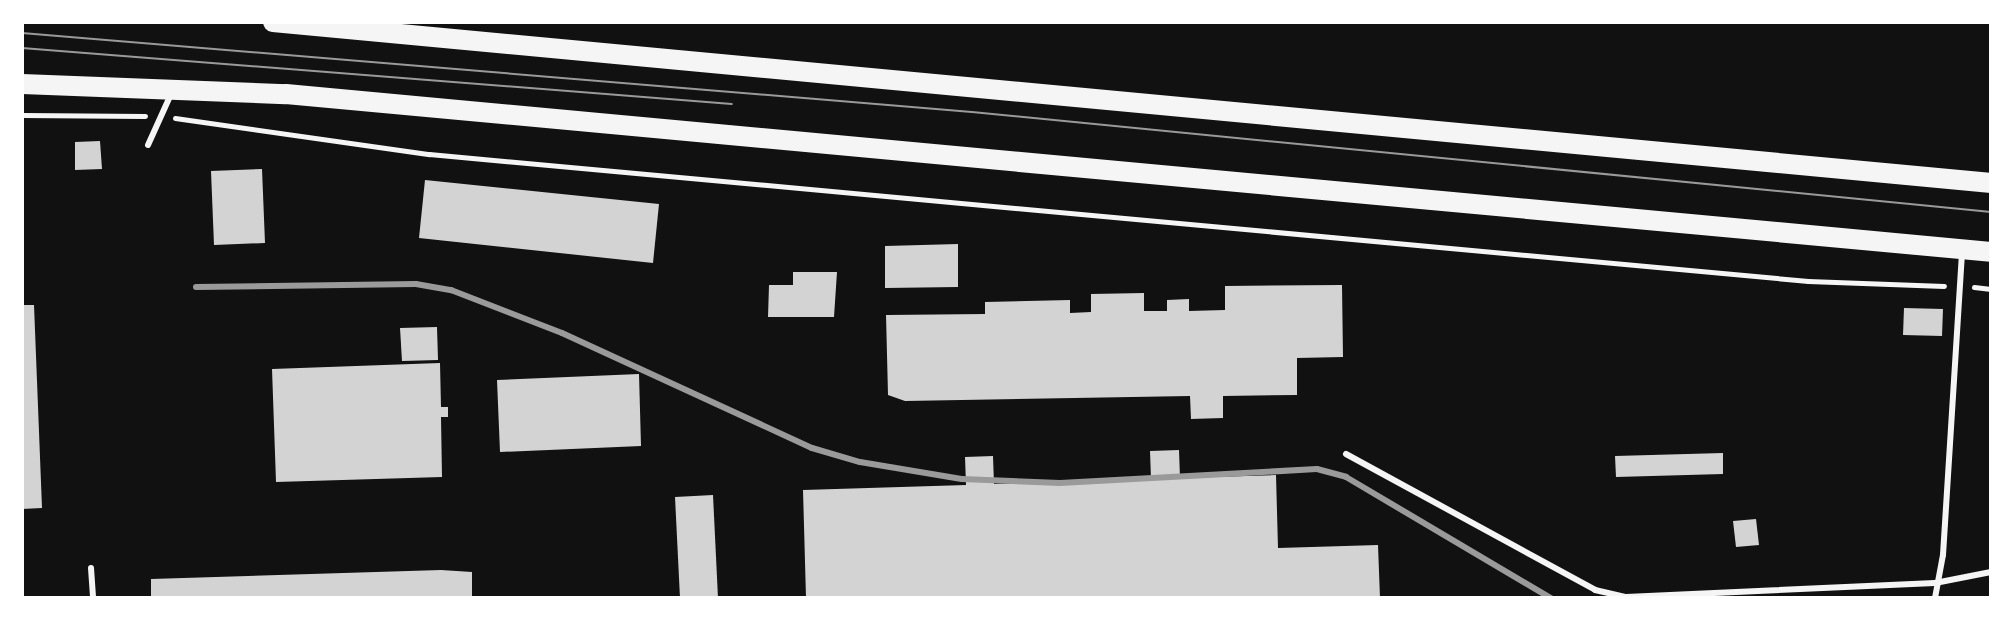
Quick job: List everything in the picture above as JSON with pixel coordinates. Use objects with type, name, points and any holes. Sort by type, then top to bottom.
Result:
[{"type":"main road","points":[[273,22],[1991,183]]},
{"type":"main road","points":[[22,84],[286,94],[1991,252]]},
{"type":"lane","points":[[148,145],[172,90]]},
{"type":"lane","points":[[1935,598],[1935,583],[1943,555],[1962,249]]},
{"type":"lane","points":[[1346,454],[1595,590],[1626,597],[1935,583],[1991,572]]},
{"type":"lane","points":[[91,568],[93,598]]},
{"type":"path","points":[[22,115],[163,116],[429,154],[1808,281],[1991,289]]},
{"type":"building","points":[[100,141],[102,169],[75,170],[75,142]]},
{"type":"building","points":[[262,169],[265,243],[214,245],[211,171]]},
{"type":"building","points":[[425,180],[659,204],[653,263],[419,238]]},
{"type":"building","points":[[958,244],[958,287],[885,288],[885,246]]},
{"type":"building","points":[[793,272],[837,272],[834,317],[768,317],[769,285],[793,285]]},
{"type":"building","points":[[1342,285],[1343,357],[1297,358],[1297,395],[1223,396],[1223,418],[1191,419],[1190,396],[905,401],[888,395],[886,315],[985,314],[985,302],[1070,300],[1070,313],[1091,312],[1091,294],[1144,293],[1144,311],[1167,311],[1167,300],[1189,299],[1189,311],[1225,310],[1225,286]]},
{"type":"building","points":[[22,305],[34,305],[42,508],[22,509]]},
{"type":"building","points":[[1904,308],[1943,309],[1942,336],[1903,335]]},
{"type":"building","points":[[437,327],[438,360],[402,361],[400,328]]},
{"type":"building","points":[[440,363],[441,407],[448,407],[448,417],[441,417],[442,477],[276,482],[272,369]]},
{"type":"building","points":[[639,374],[641,446],[500,452],[497,380]]},
{"type":"building","points":[[1179,450],[1180,478],[1276,475],[1278,548],[1378,545],[1380,598],[806,598],[803,490],[966,485],[965,457],[993,456],[994,484],[1151,479],[1150,451]]},
{"type":"building","points":[[1723,453],[1723,474],[1616,477],[1615,456]]},
{"type":"building","points":[[713,495],[718,598],[680,598],[675,497]]},
{"type":"building","points":[[1756,519],[1759,545],[1736,547],[1733,521]]},
{"type":"building","points":[[441,570],[472,572],[472,598],[151,598],[151,579]]},
{"type":"tram line","points":[[22,33],[972,112],[1991,212]]},
{"type":"tram line","points":[[22,48],[732,104]]},
{"type":"railway","points":[[196,287],[416,284],[451,290],[562,333],[812,448],[860,462],[962,479],[1060,483],[1317,469],[1346,477],[1551,598]]}]
